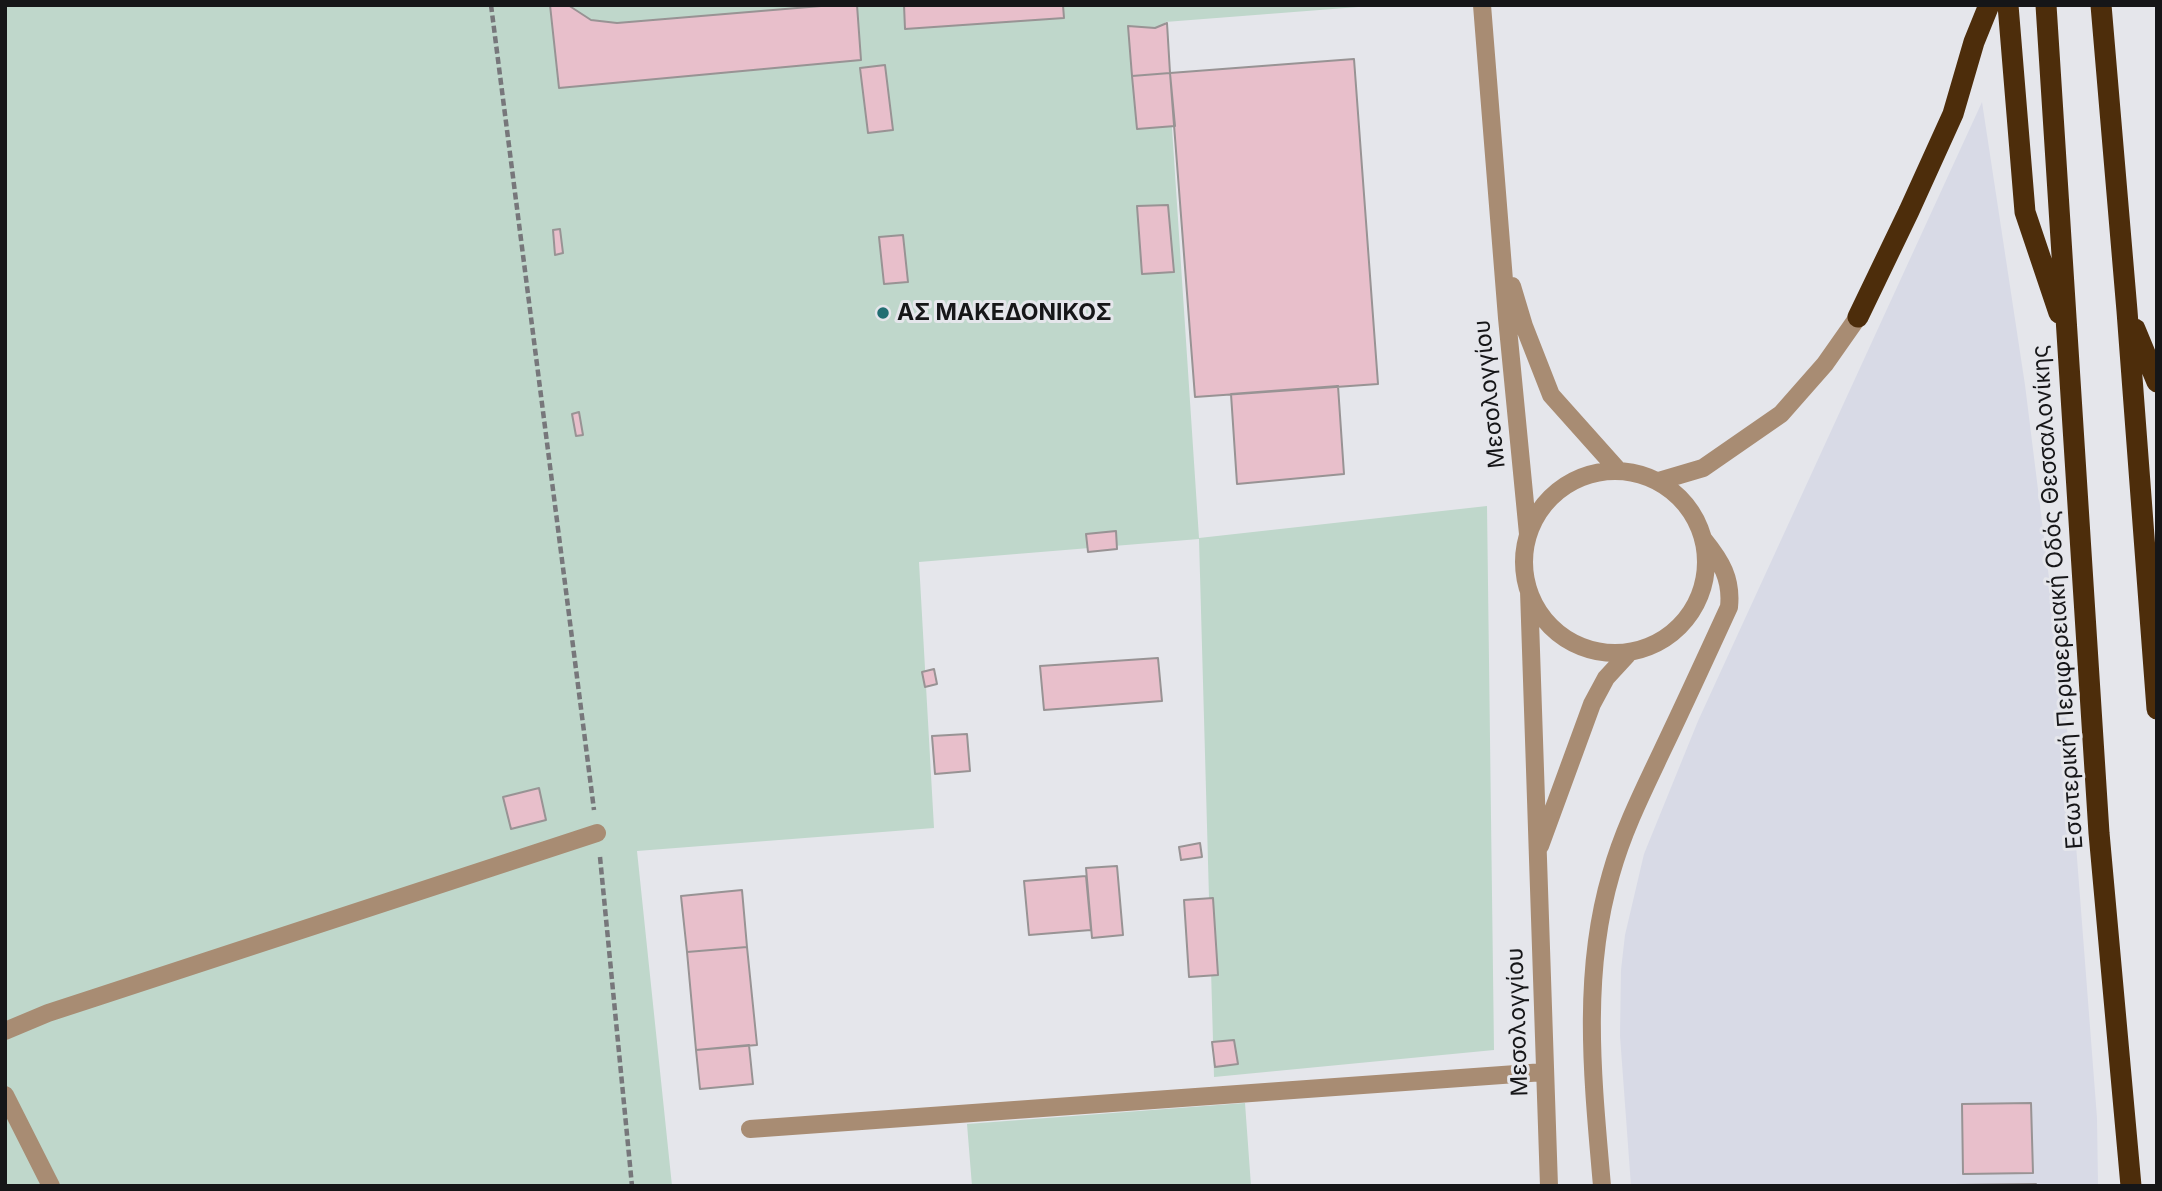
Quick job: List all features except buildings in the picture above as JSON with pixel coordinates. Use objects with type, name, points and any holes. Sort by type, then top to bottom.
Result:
[{"type":"highway","points":[[1858,317],[1953,114],[1974,43],[1989,5]]},
{"type":"highway","points":[[2008,5],[2025,212],[2069,341]]},
{"type":"highway","name":"Εσωτερική Περιφερειακή Οδός Θεσσαλονίκης","points":[[2046,5],[2099,833],[2131,1186]]},
{"type":"highway","points":[[2101,5],[2157,709]]},
{"type":"highway","points":[[2127,310],[2157,382]]},
{"type":"street","name":"Μεσολογγίου","points":[[1482,5],[1528,534]]},
{"type":"street","name":"Μεσολογγίου","points":[[1502,249],[1524,326],[1551,394],[1618,470]]},
{"type":"street","points":[[1659,481],[1703,468],[1781,414],[1825,364],[1858,317]]},
{"type":"street","points":[[1618,470],[1639,473],[1659,481],[1679,496],[1695,517],[1704,540],[1707,565],[1702,590],[1692,613],[1675,632],[1664,639],[1629,653],[1604,653],[1582,647],[1542,620],[1529,591],[1524,562],[1528,534],[1542,507],[1563,487],[1589,474],[1618,470]]},
{"type":"street","points":[[1602,1186],[1591,1062],[1592,1001],[1598,937],[1611,875],[1627,827],[1729,607],[1731,591],[1727,575],[1718,557],[1704,540]]},
{"type":"street","name":"Μεσολογγίου","points":[[1529,591],[1549,1186]]},
{"type":"street","name":"Μεσολογγίου","points":[[1537,856],[1592,704],[1606,678],[1629,653]]},
{"type":"street","points":[[5,1031],[48,1013],[597,833]]},
{"type":"street","points":[[750,1129],[1544,1072]]},
{"type":"street","points":[[5,1095],[51,1186]]},
{"type":"path","points":[[491,5],[597,833],[632,1186]]},
{"type":"shaded area","points":[[1982,102],[2025,385],[2066,715],[2097,1118],[2098,1186],[1631,1186],[1620,1036],[1621,970],[1625,935],[1644,854],[1698,721]]},
{"type":"green space","points":[[5,5],[1384,5],[1165,22],[1199,538],[1487,506],[1494,1050],[1214,1077],[1199,539],[919,562],[934,828],[637,851],[672,1186],[5,1186]]},
{"type":"green space","points":[[1245,1103],[1251,1186],[972,1186],[967,1124]]},
{"type":"place","name":"ΑΣ ΜΑΚΕΔΟΝΙΚΟΣ","points":[[883,313]]}]
